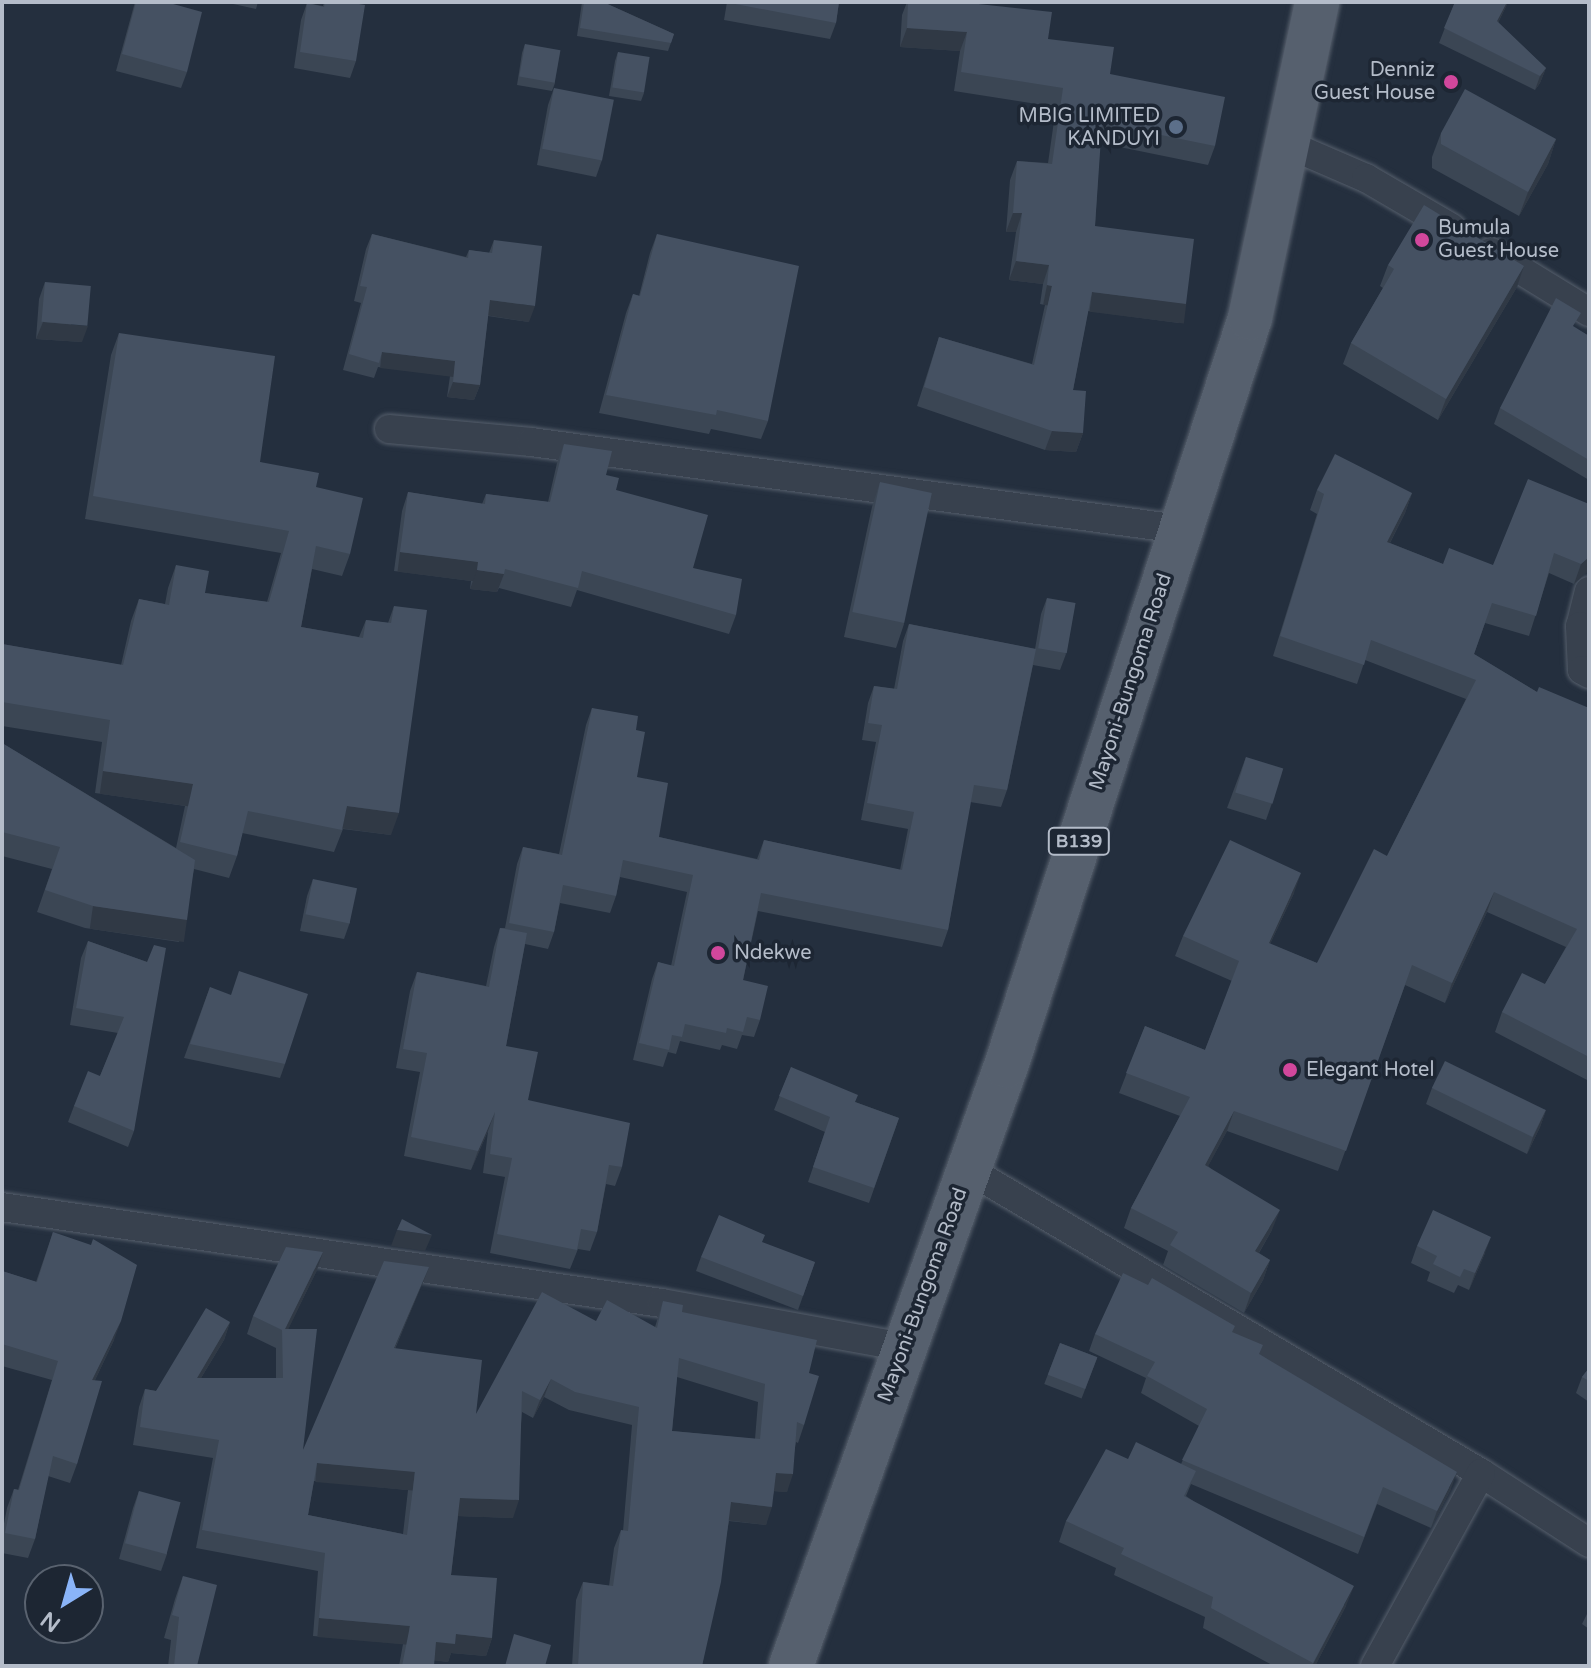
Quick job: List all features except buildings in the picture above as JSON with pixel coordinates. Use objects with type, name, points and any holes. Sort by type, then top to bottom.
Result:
[{"type":"main road","name":"Mayoni-Bungoma Road","points":[[791,1666],[969,1170],[1250,318],[1317,2]]},
{"type":"street","points":[[1287,144],[1405,199],[1589,312]]},
{"type":"street","points":[[389,429],[531,442],[1180,529]]},
{"type":"street","points":[[1589,591],[1580,626],[1582,670],[1589,674]]},
{"type":"street","points":[[969,1170],[1481,1473],[1589,1543]]},
{"type":"street","points":[[2,1207],[662,1303],[904,1347]]},
{"type":"street","points":[[1375,1666],[1481,1473]]},
{"type":"place","name":"Denniz Guest House","points":[[1451,82]]},
{"type":"place","name":"MBIG LIMITED KANDUYI","points":[[1176,127]]},
{"type":"place","name":"Bumula Guest House","points":[[1422,240]]},
{"type":"place","name":"Ndekwe","points":[[718,953]]},
{"type":"place","name":"Elegant Hotel","points":[[1290,1070]]}]
